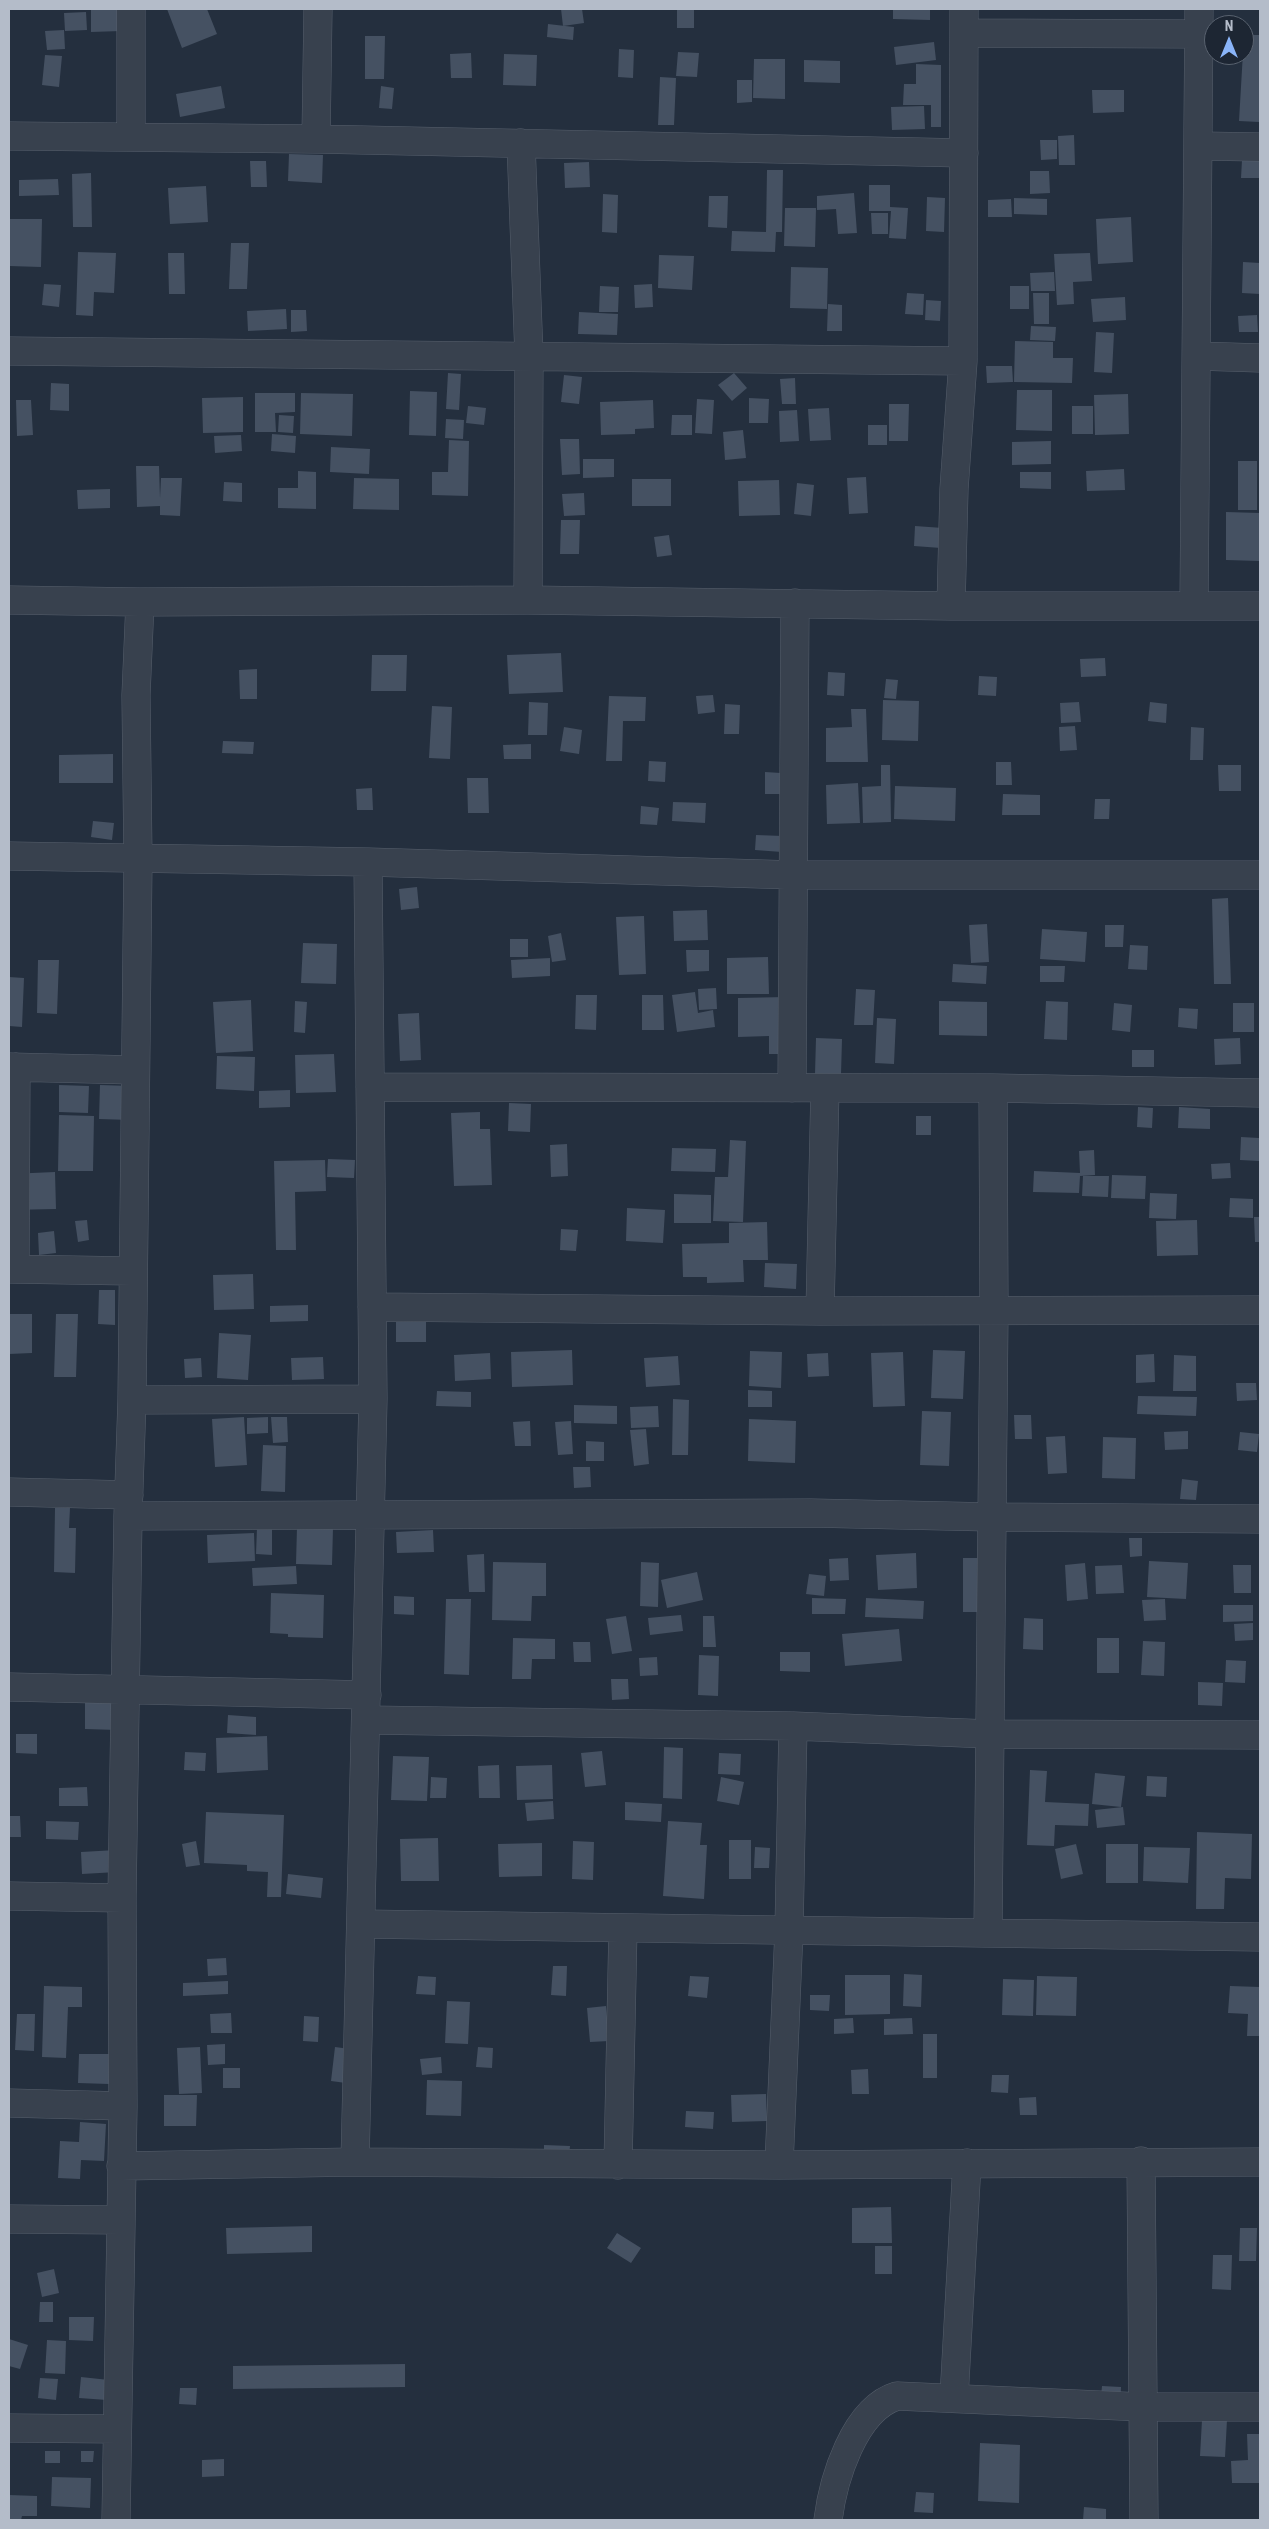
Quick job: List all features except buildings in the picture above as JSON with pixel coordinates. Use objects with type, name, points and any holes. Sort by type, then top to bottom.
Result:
[{"type":"street","points":[[131,9],[131,137]]},
{"type":"street","points":[[316,138],[318,9]]},
{"type":"street","points":[[952,606],[954,489],[963,361],[964,21],[1199,21],[1194,605]]},
{"type":"street","points":[[9,136],[316,138],[964,152]]},
{"type":"street","points":[[521,143],[529,356],[528,600]]},
{"type":"street","points":[[1199,146],[1260,147]]},
{"type":"street","points":[[9,351],[963,361]]},
{"type":"street","points":[[1197,356],[1260,358]]},
{"type":"street","points":[[9,600],[140,602],[528,600],[952,606],[1260,606]]},
{"type":"street","points":[[116,2520],[123,2106],[122,1898],[128,1506],[132,1400],[138,860],[136,695],[140,602]]},
{"type":"street","points":[[792,1088],[796,603]]},
{"type":"street","points":[[9,856],[138,860],[368,862],[794,875],[1260,875]]},
{"type":"street","points":[[355,2162],[373,1399],[368,862]]},
{"type":"street","points":[[132,1271],[12,1269],[12,1067],[135,1070]]},
{"type":"street","points":[[370,1086],[993,1088],[1260,1093]]},
{"type":"street","points":[[820,1311],[824,1088]]},
{"type":"street","points":[[988,1932],[994,1310],[993,1088]]},
{"type":"street","points":[[372,1307],[820,1311],[1260,1310]]},
{"type":"street","points":[[132,1400],[373,1399]]},
{"type":"street","points":[[9,1492],[128,1506],[370,1513],[810,1513],[991,1517],[1260,1519]]},
{"type":"street","points":[[9,1687],[126,1690],[367,1707],[989,1734],[1260,1735]]},
{"type":"street","points":[[779,2166],[789,1930],[793,1726]]},
{"type":"street","points":[[9,1896],[122,1898]]},
{"type":"street","points":[[361,1924],[1260,1937]]},
{"type":"street","points":[[618,2165],[623,1928]]},
{"type":"street","points":[[9,2104],[123,2106]]},
{"type":"street","points":[[121,2166],[355,2162],[779,2166],[1260,2162]]},
{"type":"street","points":[[1141,2162],[1144,2520]]},
{"type":"street","points":[[954,2398],[967,2163]]},
{"type":"street","points":[[9,2219],[120,2220]]},
{"type":"street","points":[[828,2520],[836,2481],[861,2424],[873,2409],[885,2400],[897,2396],[1143,2407],[1260,2407]]},
{"type":"street","points":[[9,2428],[118,2429]]}]
